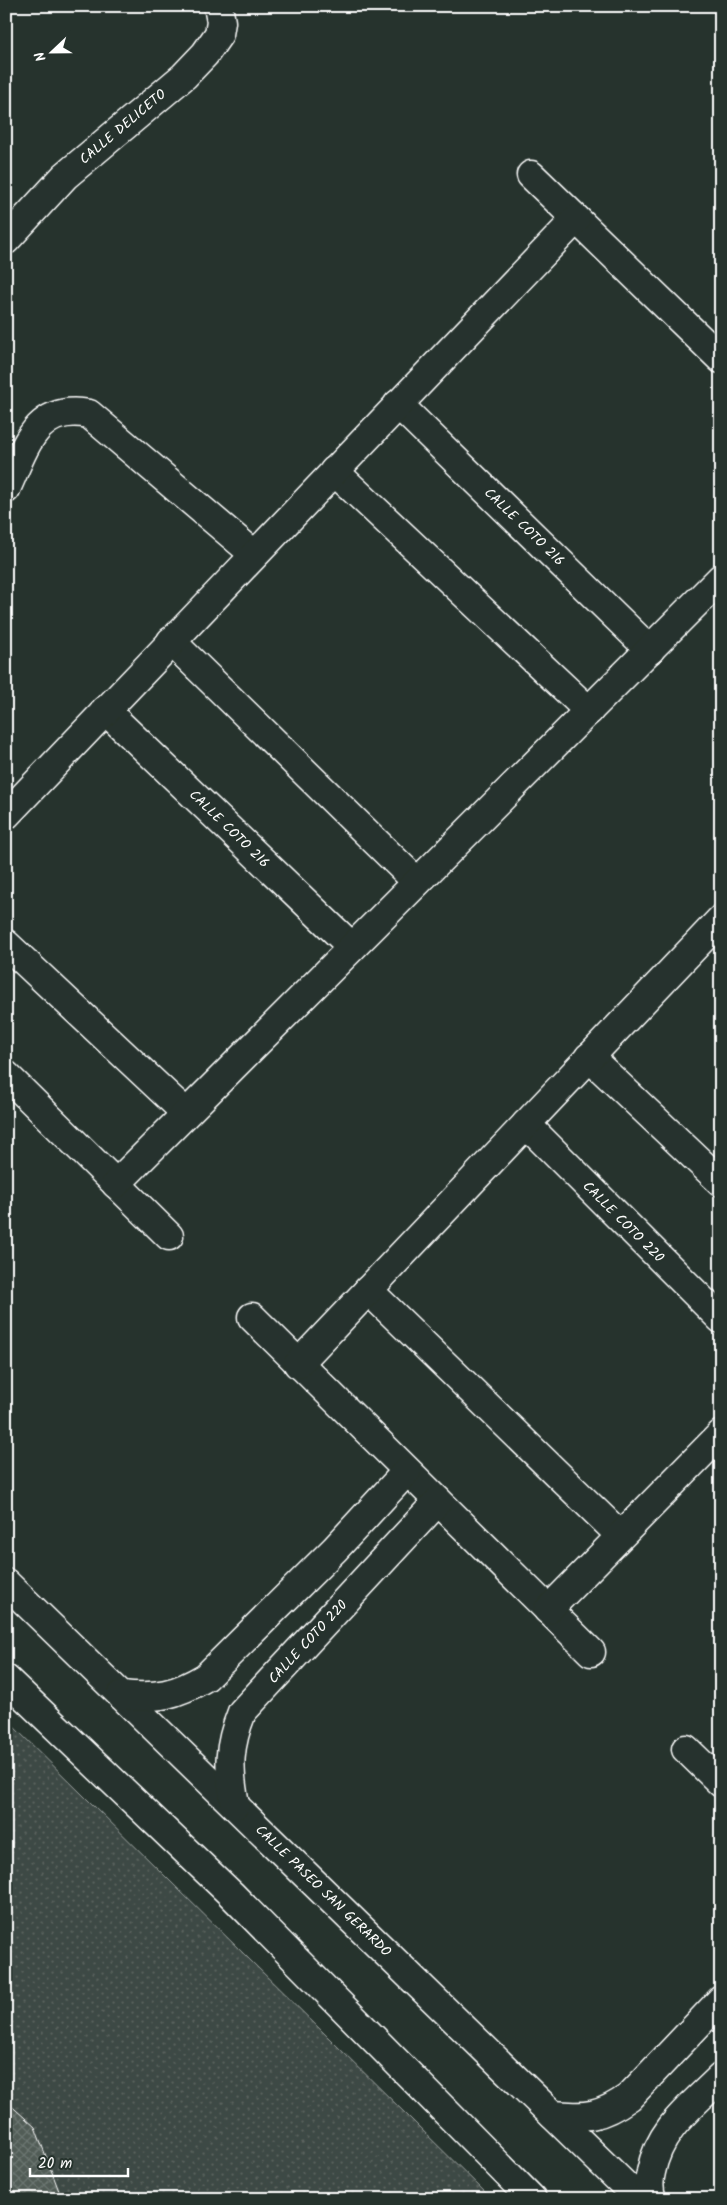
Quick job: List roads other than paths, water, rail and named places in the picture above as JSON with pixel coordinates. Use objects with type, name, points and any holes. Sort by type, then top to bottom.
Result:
[{"type":"street","name":"CALLE DELICETO","points":[[6,240],[65,176],[184,76],[205,54],[219,34],[221,22],[218,6]]},
{"type":"street","points":[[531,175],[721,360]]},
{"type":"street","points":[[6,815],[576,219]]},
{"type":"street","name":"CALLE COTO 216","points":[[398,404],[650,650]]},
{"type":"street","points":[[6,489],[30,438],[42,422],[63,412],[89,414],[254,554]]},
{"type":"street","points":[[334,471],[589,711]]},
{"type":"street","points":[[116,1184],[721,578]]},
{"type":"street","points":[[171,641],[418,882]]},
{"type":"street","name":"CALLE COTO 216","points":[[106,710],[352,947]]},
{"type":"street","points":[[298,1364],[721,919]]},
{"type":"street","points":[[6,944],[186,1114]]},
{"type":"street","points":[[590,1057],[721,1182]]},
{"type":"street","points":[[10,1087],[116,1184],[169,1236]]},
{"type":"street","name":"CALLE COTO 220","points":[[526,1124],[721,1319]]},
{"type":"street","points":[[368,1290],[620,1535]]},
{"type":"street","points":[[252,1317],[590,1652]]},
{"type":"street","points":[[548,1610],[721,1434]]},
{"type":"street","points":[[121,1694],[144,1697],[163,1696],[187,1689],[206,1677],[335,1549],[407,1471]]},
{"type":"street","name":"CALLE COTO 220","points":[[235,1805],[230,1776],[229,1755],[234,1732],[242,1712],[438,1500]]},
{"type":"street","name":"CALLE PASEO SAN GERARDO","points":[[6,1582],[639,2199]]},
{"type":"street","points":[[6,1678],[231,1894],[532,2199]]},
{"type":"street","points":[[686,1749],[721,1783]]},
{"type":"street","points":[[553,2115],[579,2118],[599,2115],[612,2109],[628,2097],[721,2000]]},
{"type":"street","points":[[652,2199],[650,2178],[654,2158],[660,2143],[668,2130],[721,2078]]}]
